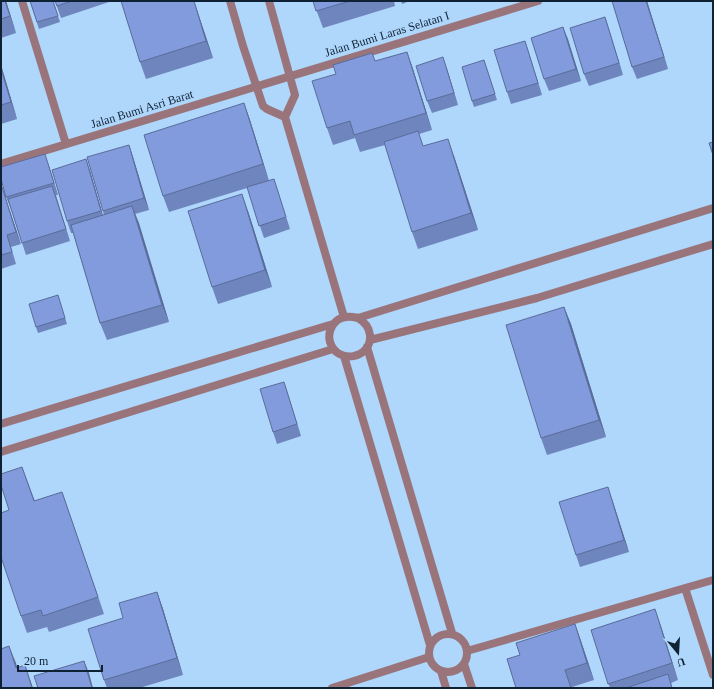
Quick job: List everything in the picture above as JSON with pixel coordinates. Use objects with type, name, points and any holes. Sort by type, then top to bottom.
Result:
[{"type":"street","points":[[22,1],[66,144]]},
{"type":"street","points":[[230,1],[263,106],[285,117]]},
{"type":"street","points":[[269,1],[295,95],[285,117],[344,317]]},
{"type":"street","name":"Jalan Bumi Laras Selatan I","points":[[290,77],[538,1]]},
{"type":"street","name":"Jalan Bumi Asri Barat","points":[[1,164],[290,77]]},
{"type":"street","points":[[1,424],[333,324],[344,317],[358,318],[713,208]]},
{"type":"street","points":[[333,324],[329,336],[333,349],[338,354],[351,357],[363,352],[369,344],[537,298],[713,244]]},
{"type":"street","points":[[358,318],[364,322],[370,334],[369,344],[452,634]]},
{"type":"street","points":[[1,452],[333,349]]},
{"type":"street","points":[[344,356],[430,645]]},
{"type":"street","points":[[468,651],[713,580]]},
{"type":"street","points":[[686,588],[713,675]]},
{"type":"street","points":[[445,633],[458,635],[466,645],[468,651],[467,658],[460,668],[448,672],[441,671],[431,663],[428,651],[430,645],[439,635],[445,633]]},
{"type":"street","points":[[332,688],[429,657]]},
{"type":"street","points":[[464,664],[472,688]]},
{"type":"street","points":[[441,671],[446,688]]},
{"type":"building","points":[[1,1],[5,1],[10,16],[1,19]]},
{"type":"building","points":[[30,1],[53,1],[58,16],[37,22]]},
{"type":"building","points":[[55,1],[72,1],[57,6]]},
{"type":"building","points":[[121,1],[194,1],[206,41],[140,62]]},
{"type":"building","points":[[313,1],[350,1],[316,11]]},
{"type":"building","points":[[612,1],[646,1],[664,57],[632,67]]},
{"type":"building","points":[[605,17],[619,63],[584,74],[570,28]]},
{"type":"building","points":[[563,27],[576,69],[544,79],[531,38]]},
{"type":"building","points":[[525,41],[538,83],[507,92],[494,50]]},
{"type":"building","points":[[407,52],[426,113],[354,135],[350,121],[327,128],[312,81],[336,74],[333,65],[372,53],[375,61]]},
{"type":"building","points":[[443,57],[454,93],[427,101],[416,66]]},
{"type":"building","points":[[484,60],[495,94],[472,101],[462,67]]},
{"type":"building","points":[[1,69],[11,102],[1,105]]},
{"type":"building","points":[[244,103],[263,164],[163,196],[144,135]]},
{"type":"building","points":[[418,131],[423,146],[448,139],[471,213],[412,232],[384,142]]},
{"type":"building","points":[[713,142],[713,155],[709,143]]},
{"type":"building","points":[[129,145],[144,198],[103,211],[87,157]]},
{"type":"building","points":[[45,154],[54,183],[6,197],[1,179],[1,167]]},
{"type":"building","points":[[86,159],[101,211],[67,221],[52,170]]},
{"type":"building","points":[[274,179],[286,217],[259,226],[247,187]]},
{"type":"building","points":[[52,186],[66,229],[22,243],[8,199]]},
{"type":"building","points":[[2,187],[16,232],[7,235],[12,252],[1,255],[1,188]]},
{"type":"building","points":[[242,194],[265,270],[212,287],[188,211]]},
{"type":"building","points":[[132,206],[162,305],[100,323],[71,225]]},
{"type":"building","points":[[58,295],[65,318],[36,327],[29,304]]},
{"type":"building","points":[[564,307],[599,420],[541,438],[506,325]]},
{"type":"building","points":[[284,382],[297,424],[273,432],[260,389]]},
{"type":"building","points":[[22,467],[34,501],[62,492],[98,597],[43,616],[41,610],[21,616],[1,557],[1,513],[9,510],[1,485],[1,474]]},
{"type":"building","points":[[608,487],[624,540],[576,555],[559,502]]},
{"type":"building","points":[[157,592],[177,658],[104,680],[88,629],[123,618],[119,603]]},
{"type":"building","points":[[655,609],[672,663],[608,684],[591,630]]},
{"type":"building","points":[[575,624],[587,663],[565,670],[571,688],[516,688],[507,659],[520,655],[516,643]]},
{"type":"building","points":[[9,646],[16,668],[25,665],[32,688],[1,688],[1,649]]},
{"type":"building","points":[[84,661],[92,688],[38,688],[34,676]]},
{"type":"building","points":[[668,674],[672,688],[626,688]]}]
